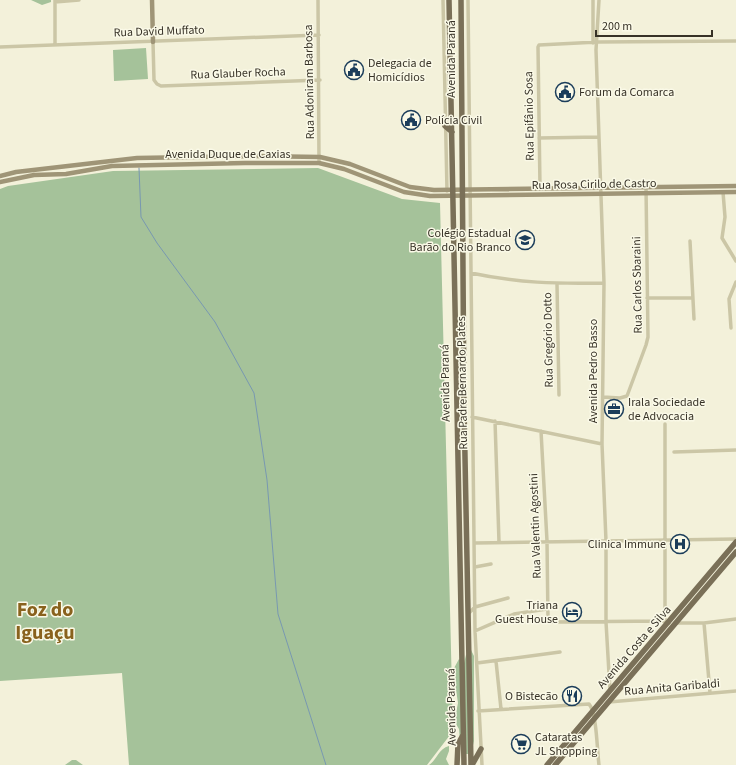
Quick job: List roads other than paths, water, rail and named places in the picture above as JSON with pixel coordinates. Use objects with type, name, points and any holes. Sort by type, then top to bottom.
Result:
[{"type":"main road","points":[[152,0],[153,42]]},
{"type":"main road","name":"Avenida Paraná","points":[[449,0],[452,132],[450,197],[457,421],[464,765]]},
{"type":"main road","name":"Avenida Paraná","points":[[461,0],[464,406],[466,423],[472,765]]},
{"type":"main road","points":[[445,126],[452,132]]},
{"type":"main road","name":"Avenida Duque de Caxias","points":[[0,176],[112,163],[247,156],[320,158],[350,164],[410,187],[450,190],[736,186]]},
{"type":"main road","name":"Avenida Duque de Caxias","points":[[0,182],[34,175],[66,174],[112,163],[319,163],[344,169],[404,192],[450,197]]},
{"type":"main road","points":[[660,187],[660,193]]},
{"type":"main road","name":"Rua Rosa Cirilo de Castro","points":[[450,197],[736,192]]},
{"type":"main road","points":[[456,407],[461,409],[464,406]]},
{"type":"main road","points":[[457,421],[462,420],[466,423]]},
{"type":"main road","name":"Avenida Costa e Silva","points":[[547,765],[736,541]]},
{"type":"main road","name":"Avenida Costa e Silva","points":[[555,765],[736,552]]},
{"type":"main road","points":[[457,765],[458,744],[463,735]]},
{"type":"main road","points":[[472,765],[481,749]]},
{"type":"street","points":[[55,44],[55,1],[79,0]]},
{"type":"street","name":"Rua Adoniram Barbosa","points":[[318,0],[320,80],[319,163]]},
{"type":"street","points":[[443,0],[445,126],[450,190]]},
{"type":"street","name":"Rua Padre Bernardo Plates","points":[[468,0],[472,417],[476,608],[475,631],[482,765]]},
{"type":"street","name":"Avenida Pedro Basso","points":[[593,0],[593,42],[596,50]]},
{"type":"street","name":"Avenida Pedro Basso","points":[[599,0],[598,42],[596,50],[604,283],[602,444],[606,541],[606,622],[610,692]]},
{"type":"street","name":"Rua David Muffato","points":[[0,47],[319,35]]},
{"type":"street","points":[[593,42],[736,41]]},
{"type":"street","name":"Rua Glauber Rocha","points":[[153,42],[154,80],[156,84],[161,86],[320,80]]},
{"type":"street","name":"Rua Epifânio Sosa","points":[[540,188],[538,47],[539,45],[593,42]]},
{"type":"street","points":[[540,138],[599,137]]},
{"type":"street","name":"Rua Carlos Sbaraini","points":[[603,397],[620,398],[627,396],[648,337],[646,187]]},
{"type":"street","points":[[723,192],[725,217],[722,238],[736,261]]},
{"type":"street","points":[[690,241],[694,318]]},
{"type":"street","points":[[471,273],[499,279],[557,284],[604,283]]},
{"type":"street","points":[[731,328],[729,299],[736,282]]},
{"type":"street","name":"Rua Gregório Dotto","points":[[557,284],[559,395]]},
{"type":"street","points":[[647,298],[693,298]]},
{"type":"street","points":[[472,417],[602,444]]},
{"type":"street","points":[[495,421],[499,542]]},
{"type":"street","points":[[665,424],[667,622]]},
{"type":"street","name":"Rua Valentin Agostini","points":[[541,431],[547,541],[547,621],[550,623],[606,622]]},
{"type":"street","points":[[674,452],[736,450]]},
{"type":"street","points":[[475,543],[547,541],[736,541]]},
{"type":"street","points":[[475,567],[491,564]]},
{"type":"street","points":[[469,614],[476,608],[508,598]]},
{"type":"street","points":[[475,631],[514,614],[547,609]]},
{"type":"street","points":[[606,622],[704,623],[736,619]]},
{"type":"street","points":[[704,623],[710,693]]},
{"type":"street","points":[[477,663],[560,652]]},
{"type":"street","points":[[496,661],[501,709]]},
{"type":"street","name":"Rua Anita Garibaldi","points":[[609,702],[736,691]]},
{"type":"street","points":[[478,711],[585,703],[590,705],[594,719],[599,765]]},
{"type":"waterway","points":[[139,168],[141,217],[157,243],[215,322],[254,393],[267,480],[278,614],[326,765]]},
{"type":"place","name":"Delegacia de Homicídios","points":[[354,70]]},
{"type":"place","name":"Forum da Comarca","points":[[565,92]]},
{"type":"place","name":"Polícia Civil","points":[[411,120]]},
{"type":"place","name":"Colégio Estadual Barão do Rio Branco","points":[[525,240]]},
{"type":"place","name":"Irala Sociedade de Advocacia","points":[[614,409]]},
{"type":"place","name":"Clinica Immune","points":[[680,544]]},
{"type":"place","name":"Triana Guest House","points":[[572,612]]},
{"type":"place","name":"O Bistecão","points":[[572,696]]},
{"type":"place","name":"Cataratas JL Shopping","points":[[521,744]]},
{"type":"district","name":"Foz do Iguaçu","points":[[45,620]]}]
